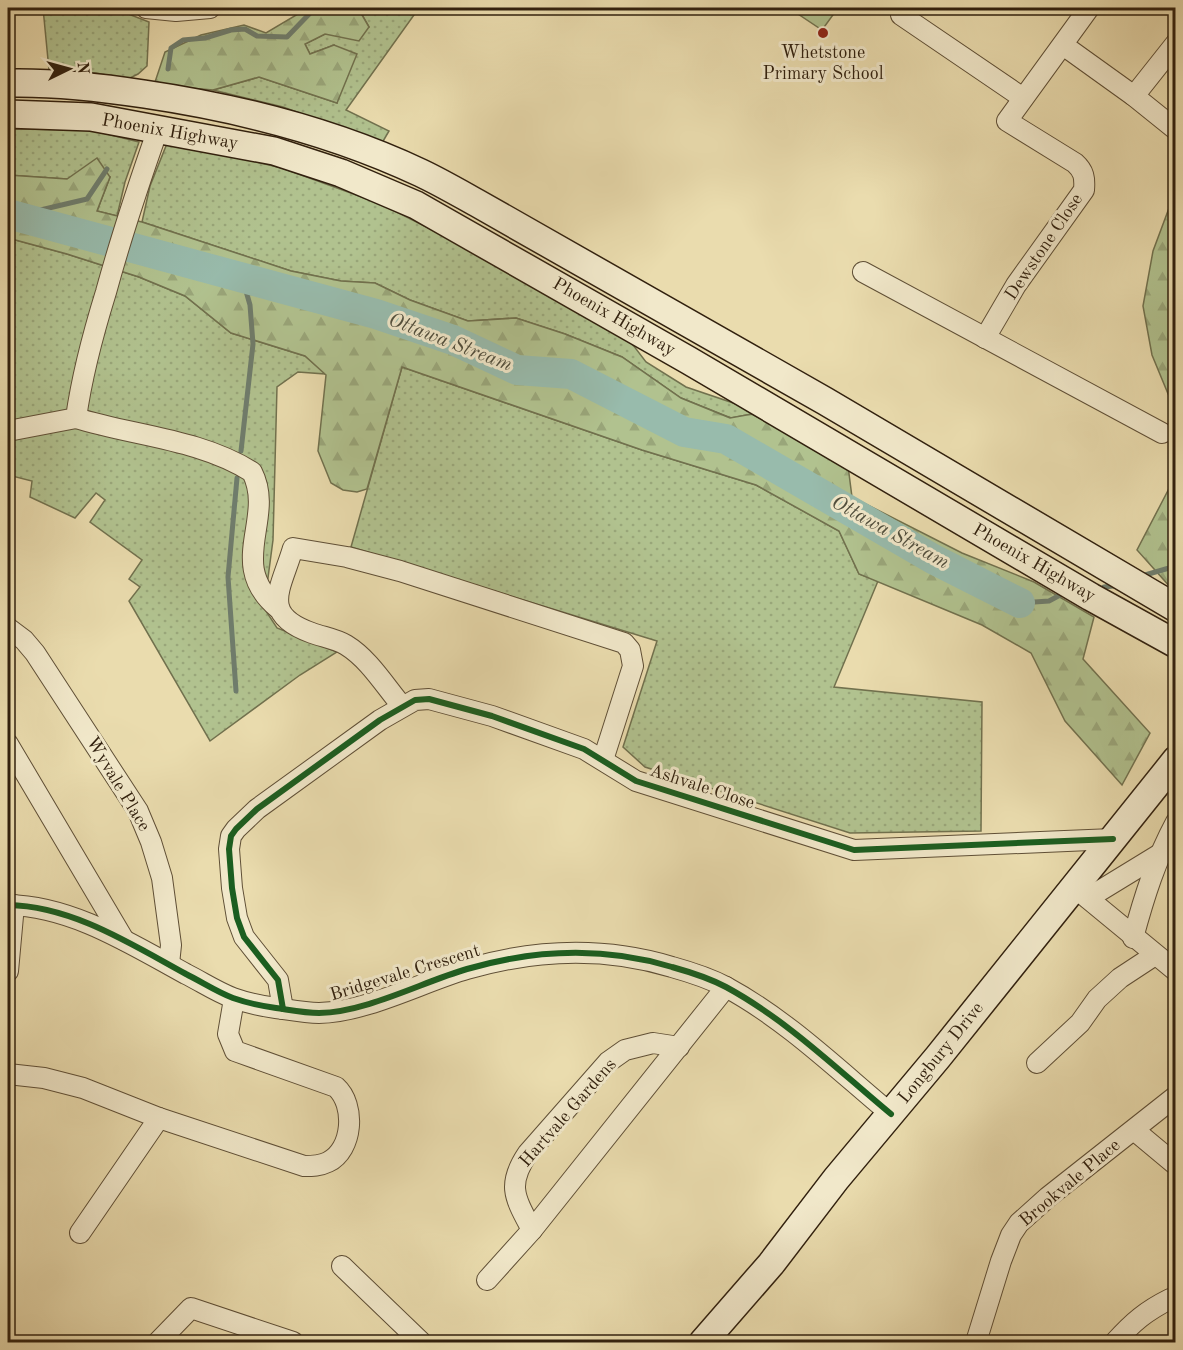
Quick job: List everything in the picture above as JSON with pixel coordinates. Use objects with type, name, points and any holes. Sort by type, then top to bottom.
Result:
[{"type":"main road","name":"Phoenix Highway","points":[[8,83],[86,85],[198,102],[273,120],[350,144],[421,173],[825,402],[1176,608]]},
{"type":"main road","name":"Phoenix Highway","points":[[8,114],[91,117],[274,151],[341,173],[417,205],[678,354],[1175,644]]},
{"type":"main road","name":"Longbury Drive","points":[[703,1342],[771,1264],[836,1179],[1081,892],[1113,839],[1176,760]]},
{"type":"street","points":[[146,8],[176,11],[210,8]]},
{"type":"street","points":[[901,15],[1023,98],[1089,8]]},
{"type":"street","points":[[1134,96],[1176,43]]},
{"type":"street","points":[[1062,45],[1134,96],[1175,129]]},
{"type":"street","name":"Dewstone Close","points":[[985,338],[1016,285],[1084,190],[1085,179],[1081,168],[1007,121],[1023,98]]},
{"type":"street","points":[[76,418],[81,384],[113,265],[158,129]]},
{"type":"street","points":[[863,272],[1162,433]]},
{"type":"street","points":[[8,431],[76,418],[105,427],[180,443],[240,464],[252,472],[258,495],[252,566],[256,582],[262,593],[293,625],[345,645],[362,658],[402,706]]},
{"type":"street","points":[[278,608],[279,591],[293,548],[347,557],[400,571],[624,643],[630,650],[633,666],[603,760]]},
{"type":"street","name":"Wyvale Place","points":[[8,628],[24,640],[35,653],[138,811],[162,878],[171,945],[169,964]]},
{"type":"street","name":"Ashvale Close","points":[[283,1009],[278,980],[244,937],[237,918],[229,849],[231,836],[257,809],[380,720],[415,700],[429,699],[445,702],[492,716],[584,749],[636,781],[854,850],[1113,839]]},
{"type":"street","points":[[8,744],[124,941]]},
{"type":"street","points":[[1133,938],[1144,897],[1160,854],[1176,822]]},
{"type":"street","points":[[1160,854],[1081,892],[1133,938],[1176,971]]},
{"type":"street","points":[[8,971],[11,905]]},
{"type":"street","name":"Bridgevale Crescent","points":[[11,905],[56,912],[93,926],[234,999],[283,1009],[319,1013],[346,1009],[466,969],[549,952],[579,951],[651,960],[726,987],[789,1029],[891,1114]]},
{"type":"street","points":[[1037,1063],[1080,1023],[1097,999],[1120,978],[1155,955]]},
{"type":"street","points":[[487,1280],[532,1230],[726,987]]},
{"type":"street","points":[[8,1074],[44,1078],[68,1084],[159,1118],[304,1166],[318,1166],[330,1162],[340,1152],[350,1122],[344,1095],[336,1088],[235,1051],[228,1034],[234,999]]},
{"type":"street","name":"Hartvale Gardens","points":[[532,1230],[515,1195],[518,1168],[528,1153],[608,1062],[625,1050],[653,1043],[679,1047]]},
{"type":"street","name":"Brookvale Place","points":[[976,1342],[1001,1261],[1011,1235],[1019,1223],[1048,1197],[1176,1096]]},
{"type":"street","points":[[81,1233],[159,1118]]},
{"type":"street","name":"Brookvale Place","points":[[1134,1130],[1176,1165]]},
{"type":"street","points":[[342,1266],[421,1342]]},
{"type":"street","points":[[1115,1342],[1148,1310],[1173,1301]]},
{"type":"street","points":[[158,1342],[191,1308],[293,1342]]},
{"type":"green space","points":[[43,8],[113,8],[149,22],[147,66],[128,79],[96,73],[49,70]]},
{"type":"green space","points":[[308,8],[358,8],[369,27],[359,41],[325,34],[305,44],[310,54],[334,45],[357,54],[337,103],[259,77],[213,90],[154,85],[165,52],[201,35],[244,25],[266,33]]},
{"type":"green space","points":[[358,8],[419,8],[346,110],[389,131],[382,143],[283,107],[213,90],[259,77],[337,103],[334,45],[310,54],[305,44],[325,34],[369,27]]},
{"type":"green space","points":[[789,8],[838,8],[822,30]]},
{"type":"green space","points":[[8,129],[91,130],[139,142],[125,182],[117,216],[97,211],[110,177],[67,179],[8,175]]},
{"type":"green space","points":[[168,141],[282,168],[381,204],[464,246],[630,341],[646,362],[686,387],[748,408],[752,414],[731,418],[681,398],[622,357],[565,334],[516,318],[468,321],[410,300],[375,283],[341,281],[291,271],[142,222],[150,186]]},
{"type":"green space","points":[[97,158],[110,177],[97,211],[142,222],[291,271],[341,281],[375,283],[410,300],[468,321],[516,318],[565,334],[622,357],[681,398],[730,418],[752,414],[848,466],[852,497],[962,553],[1034,582],[1094,617],[1083,659],[1150,733],[1122,785],[1065,721],[1031,653],[982,625],[859,574],[839,531],[756,485],[642,450],[402,367],[367,489],[357,492],[343,490],[331,483],[318,451],[326,375],[305,356],[231,333],[185,296],[139,277],[8,238],[8,175],[67,179]]},
{"type":"green space","points":[[1175,192],[1175,417],[1171,401],[1152,355],[1143,306],[1153,251]]},
{"type":"green space","points":[[8,238],[139,277],[185,296],[231,333],[305,356],[326,374],[298,372],[277,387],[273,540],[264,608],[277,628],[337,652],[300,675],[210,741],[129,601],[140,587],[129,579],[142,560],[90,522],[105,500],[96,493],[75,518],[30,497],[32,481],[8,475]]},
{"type":"green space","points":[[402,367],[642,450],[756,485],[839,531],[859,574],[878,581],[834,687],[982,702],[981,831],[850,833],[645,767],[623,747],[657,641],[351,547]]},
{"type":"green space","points":[[1175,477],[1176,590],[1172,589],[1137,550]]},
{"type":"waterway","points":[[168,69],[171,48],[183,40],[205,38],[231,30],[245,29],[257,36],[287,37],[315,8]]},
{"type":"waterway","points":[[23,218],[32,212],[87,199],[107,169]]},
{"type":"waterway","name":"Ottawa Stream","points":[[8,214],[376,314],[453,340],[517,370],[571,374],[684,432],[726,439],[933,559],[1020,603]]},
{"type":"waterway","points":[[241,451],[253,344],[250,305],[242,277]]},
{"type":"waterway","points":[[236,691],[228,577],[237,478]]},
{"type":"waterway","name":"Ottawa Stream","points":[[1145,575],[1176,566]]},
{"type":"waterway","points":[[1104,587],[1113,586]]},
{"type":"waterway","name":"Ottawa Stream","points":[[1020,603],[1049,601],[1062,594]]},
{"type":"cycle path","points":[[283,1009],[278,980],[244,937],[237,918],[229,849],[231,836],[257,809],[380,720],[415,700],[429,699],[492,716],[584,749],[636,781],[854,850],[1113,839]]},
{"type":"cycle path","points":[[8,905],[32,907],[78,919],[122,939],[233,998],[260,1005],[319,1013],[356,1008],[467,969],[518,957],[595,953],[646,960],[706,978],[748,1000],[812,1046],[891,1114]]},
{"type":"place","name":"Whetstone Primary School","points":[[823,33]]}]
